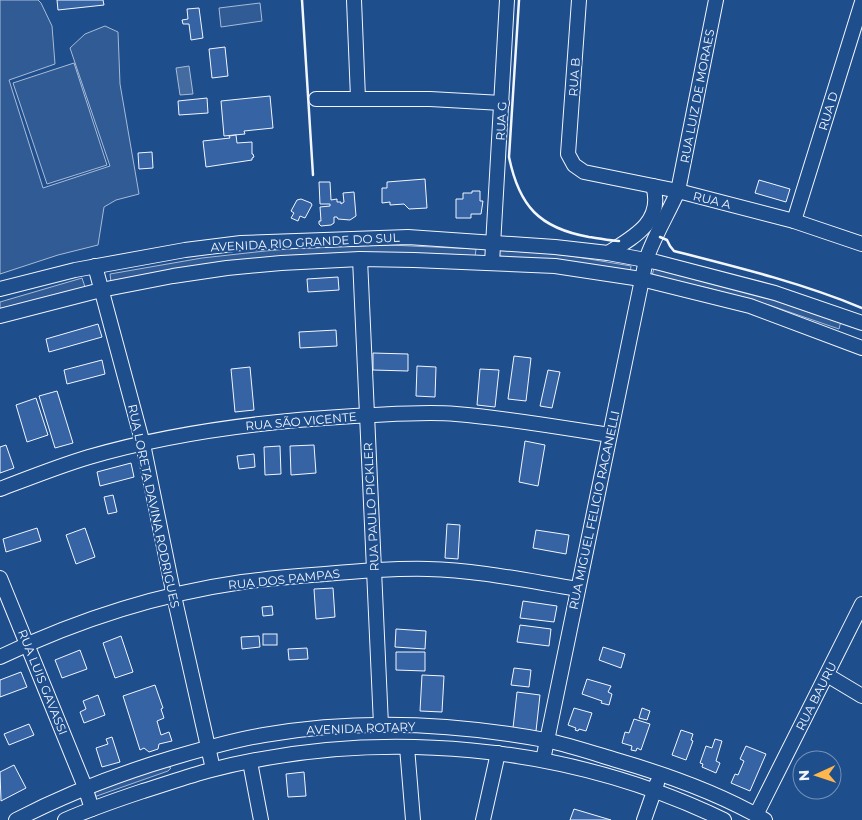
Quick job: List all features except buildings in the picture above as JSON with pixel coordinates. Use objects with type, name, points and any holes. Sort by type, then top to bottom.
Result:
[{"type":"street","points":[[354,0],[358,98]]},
{"type":"street","name":"RUA G","points":[[494,242],[507,0]]},
{"type":"street","name":"RUA B","points":[[568,154],[580,0]]},
{"type":"street","name":"RUA LUIZ DE MORAES","points":[[652,242],[667,217],[678,191],[716,0]]},
{"type":"street","name":"RUA D","points":[[794,221],[862,2]]},
{"type":"street","points":[[316,99],[430,99],[502,103]]},
{"type":"street","name":"RUA A","points":[[568,154],[574,166],[584,172],[678,191],[794,221],[862,244]]},
{"type":"street","points":[[608,253],[643,229],[654,210],[656,197],[653,186]]},
{"type":"street","points":[[635,236],[646,238],[652,242]]},
{"type":"street","name":"AVENIDA RIO GRANDE DO SUL","points":[[0,290],[75,270],[185,250],[241,244],[408,237],[494,242],[608,253],[646,260],[775,292],[860,322]]},
{"type":"street","points":[[492,263],[494,242]]},
{"type":"street","name":"RUA MIGUEL FELICIO RACANELLI","points":[[543,760],[641,279],[652,242]]},
{"type":"street","name":"AVENIDA RIO GRANDE DO SUL","points":[[0,316],[101,290],[227,268],[360,259],[492,263],[555,266],[641,279],[750,306],[856,345]]},
{"type":"street","name":"RUA PAULO PICKLER","points":[[360,259],[381,725]]},
{"type":"street","name":"RUA LORETA DAVINA RODRIGUES","points":[[95,266],[143,444],[174,596],[213,769]]},
{"type":"street","points":[[856,345],[860,322]]},
{"type":"street","name":"RUA SÃO VICENTE","points":[[0,489],[90,457],[143,444],[238,426],[299,419],[455,414],[609,435]]},
{"type":"street","name":"RUA DOS PAMPAS","points":[[0,657],[88,619],[174,596],[242,582],[374,570],[428,569],[476,572],[578,589]]},
{"type":"street","name":"RUA LUIS GAVASSI","points":[[0,578],[85,787],[92,809]]},
{"type":"street","name":"RUA BAURU","points":[[761,817],[826,675],[862,604]]},
{"type":"street","points":[[826,675],[862,696]]},
{"type":"street","name":"AVENIDA ROTARY","points":[[16,820],[85,787],[125,772],[208,747],[297,730],[381,725],[459,728],[547,740],[661,773],[761,817]]},
{"type":"street","points":[[407,747],[413,820]]},
{"type":"street","name":"AVENIDA ROTARY","points":[[65,820],[180,778],[213,769],[319,751],[407,747],[498,753],[543,760],[654,791],[724,820]]},
{"type":"street","points":[[483,820],[498,753]]},
{"type":"street","points":[[173,758],[180,778]]},
{"type":"street","points":[[250,762],[261,820]]},
{"type":"street","points":[[644,820],[661,773]]},
{"type":"shaded area","points":[[0,0],[38,0],[52,26],[55,64],[9,80],[43,188],[110,166],[70,48],[85,34],[105,26],[118,32],[120,84],[139,194],[116,200],[104,207],[98,245],[58,255],[0,274]]},
{"type":"shaded area","points":[[260,3],[262,21],[221,27],[219,8]]},
{"type":"shaded area","points":[[74,63],[107,165],[47,184],[13,83]]},
{"type":"shaded area","points":[[189,66],[193,94],[180,95],[176,68]]},
{"type":"shaded area","points":[[390,245],[476,249],[475,257],[421,254],[111,282],[110,274],[202,258],[265,251],[311,247]]},
{"type":"shaded area","points":[[500,248],[571,256],[631,266],[630,273],[570,263],[499,256]]},
{"type":"shaded area","points":[[654,268],[771,298],[841,321],[839,329],[769,305],[708,288],[652,276]]},
{"type":"shaded area","points":[[82,278],[85,287],[0,311],[0,302]]},
{"type":"shaded area","points":[[167,766],[171,768],[168,771],[94,797],[93,791]]},
{"type":"wall","points":[[302,0],[313,175]]},
{"type":"wall","points":[[519,0],[509,157],[519,189],[534,212],[544,221],[557,228],[589,237],[619,241]]},
{"type":"wall","points":[[660,237],[667,240],[674,251],[793,283],[862,308]]}]
